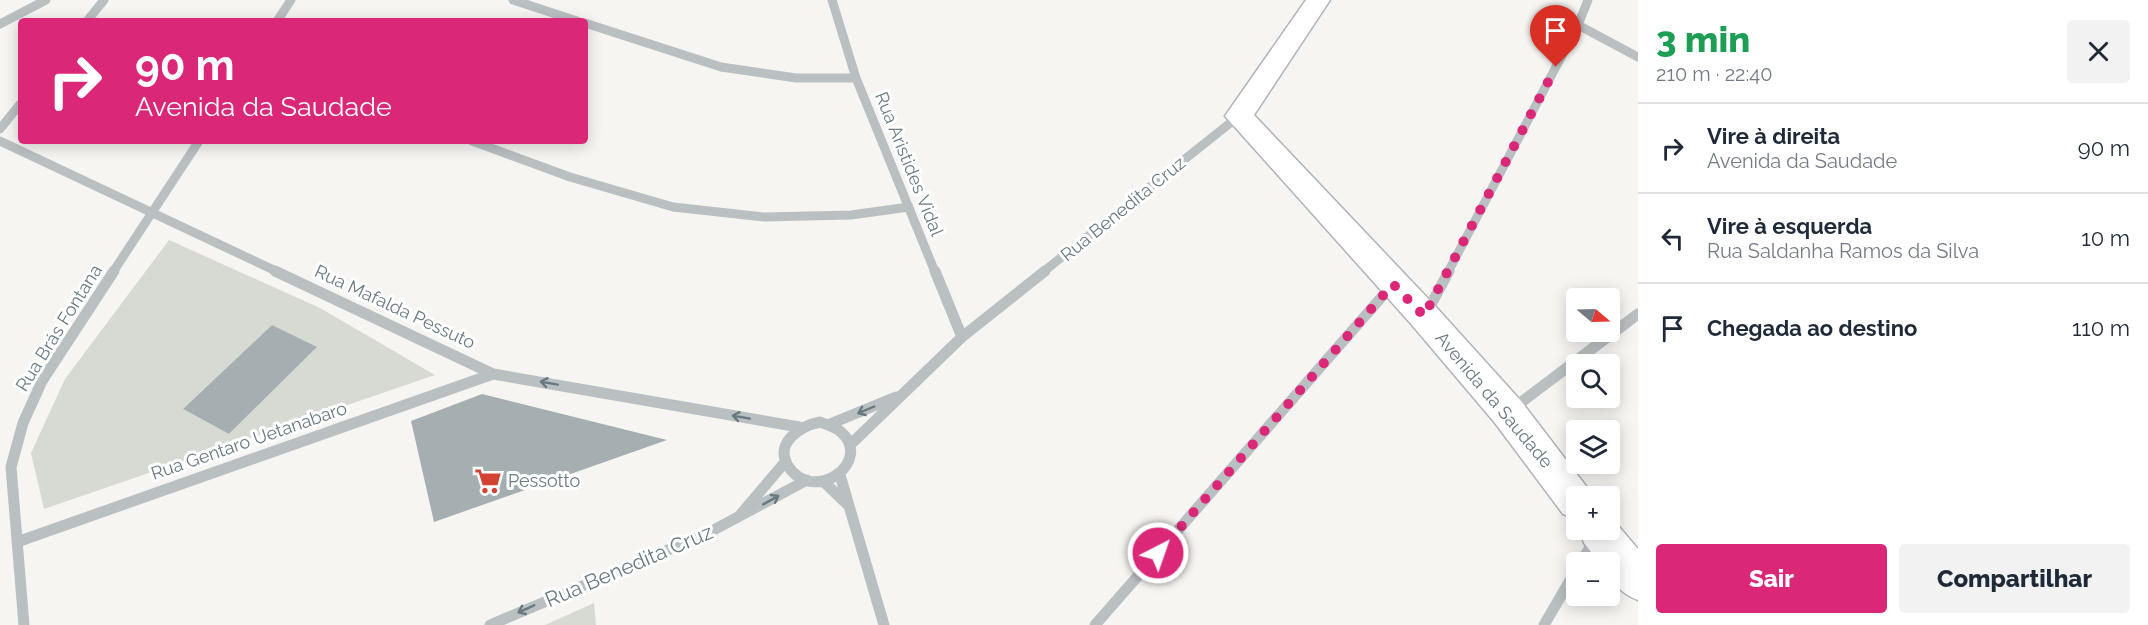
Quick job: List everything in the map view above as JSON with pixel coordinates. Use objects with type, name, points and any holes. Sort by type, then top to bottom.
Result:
[{"type":"main road","name":"Rua Benedita Cruz","points":[[1239,116],[1318,0]]},
{"type":"main road","name":"Avenida da Saudade","points":[[1239,116],[1424,316],[1508,412],[1566,497]]},
{"type":"main road","name":"Avenida da Saudade","points":[[1598,540],[1638,580]]},
{"type":"street","points":[[0,24],[46,0]]},
{"type":"street","points":[[89,18],[104,0]]},
{"type":"street","points":[[279,18],[291,0]]},
{"type":"street","points":[[513,0],[569,18]]},
{"type":"street","name":"Rua Aristides Vidal","points":[[832,0],[856,78],[962,337]]},
{"type":"street","points":[[1424,316],[1578,25],[1588,0]]},
{"type":"street","points":[[588,24],[721,67],[796,78],[856,78]]},
{"type":"street","points":[[1578,25],[1638,57]]},
{"type":"street","points":[[0,129],[18,107]]},
{"type":"street","name":"Rua Benedita Cruz","points":[[850,445],[962,337],[1239,116]]},
{"type":"street","name":"Rua Mafalda Pessuto","points":[[0,141],[494,374],[799,428]]},
{"type":"street","name":"Rua Brás Fontana","points":[[24,625],[11,467],[23,423],[42,381],[197,144]]},
{"type":"street","points":[[480,144],[570,177],[673,207],[764,217],[851,215],[909,207]]},
{"type":"street","points":[[1095,625],[1393,284]]},
{"type":"street","points":[[1508,412],[1638,314]]},
{"type":"street","name":"Rua Gentaro Uetanabaro","points":[[17,542],[494,374]]},
{"type":"street","points":[[830,424],[902,395]]},
{"type":"street","points":[[819,422],[830,424],[839,429],[850,445],[851,456],[847,466],[840,475],[823,481],[807,480],[790,469],[786,461],[785,448],[789,437],[799,428],[819,422]]},
{"type":"street","points":[[735,521],[786,461]]},
{"type":"street","points":[[840,475],[884,625]]},
{"type":"street","name":"Rua Benedita Cruz","points":[[490,625],[735,521],[807,480]]},
{"type":"street","points":[[823,481],[849,506]]},
{"type":"street","points":[[1544,625],[1566,587]]},
{"type":"shaded area","points":[[169,240],[320,308],[435,375],[44,509],[31,453],[65,379]],"holes":[[[272,325],[316,348],[229,434],[183,409]]]},
{"type":"shaded area","points":[[594,603],[596,625],[545,625]]},
{"type":"building","points":[[272,325],[317,347],[229,434],[183,409]]},
{"type":"building","name":"Pessotto","points":[[482,394],[667,440],[434,522],[411,421]]},
{"type":"place","name":"Pessotto","points":[[488,481]]},
{"type":"route","points":[[1158,553],[1393,284],[1424,316],[1556,67]]}]
